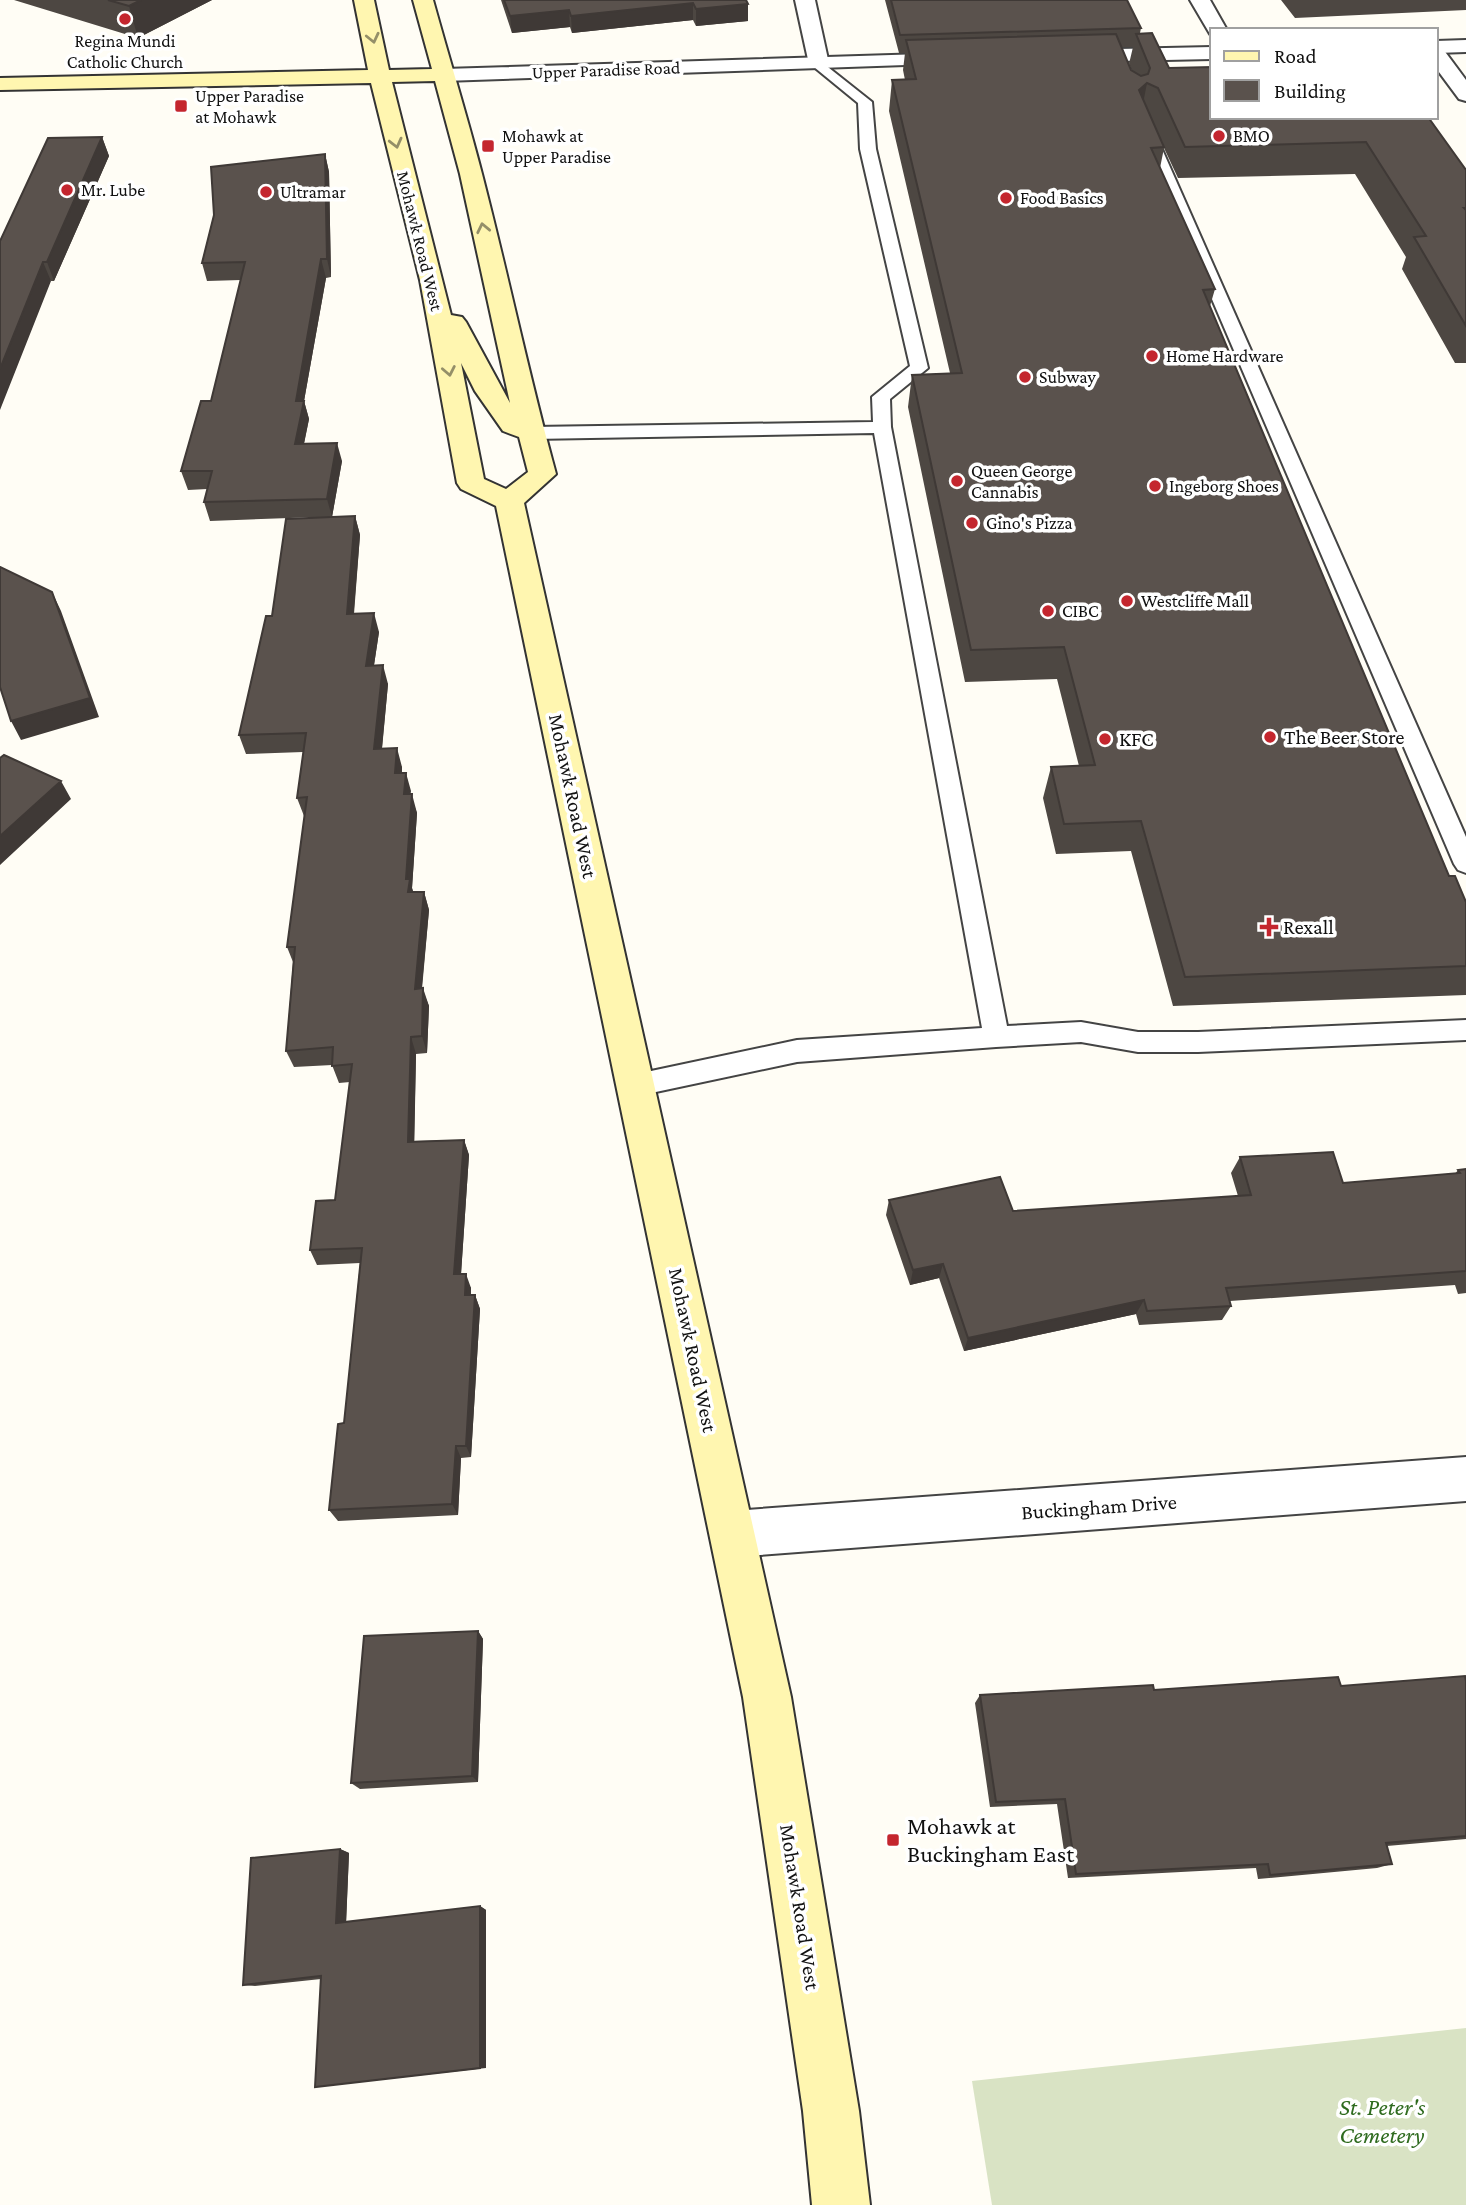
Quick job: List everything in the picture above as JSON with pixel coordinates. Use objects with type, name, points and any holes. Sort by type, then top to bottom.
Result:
[{"type":"main road","name":"Mohawk Road West","points":[[364,0],[380,77],[432,280],[471,483],[509,501],[636,1085],[767,1697],[831,2111],[841,2205]]},
{"type":"main road","points":[[423,0],[471,174],[514,369],[542,474],[509,501]]},
{"type":"main road","name":"Upper Paradise Road","points":[[0,84],[444,75]]},
{"type":"main road","points":[[432,280],[488,391],[512,425],[533,433]]},
{"type":"street","points":[[805,0],[820,64]]},
{"type":"street","points":[[1200,0],[1216,28]]},
{"type":"street","points":[[1438,47],[1466,46]]},
{"type":"street","points":[[1050,57],[1119,62],[1210,53]]},
{"type":"street","points":[[1438,56],[1466,95]]},
{"type":"street","name":"Upper Paradise Road","points":[[444,75],[971,59]]},
{"type":"street","name":"Buckingham Drive","points":[[733,1534],[1466,1479]]},
{"type":"lane","points":[[820,64],[865,102],[868,149],[919,368],[881,397],[882,427],[996,1037]]},
{"type":"lane","points":[[1142,120],[1466,864]]},
{"type":"lane","points":[[533,433],[882,427]]},
{"type":"lane","points":[[636,1085],[797,1051],[996,1037],[1081,1032],[1138,1042],[1198,1042],[1466,1030]]},
{"type":"green space","name":"St. Peter's Cemetery","points":[[1466,2028],[1466,2205],[992,2205],[972,2081]]},
{"type":"building","points":[[108,0],[141,0],[129,6]]},
{"type":"building","points":[[504,0],[746,0],[748,4],[696,9],[693,3],[571,16],[569,10],[510,16]]},
{"type":"building","points":[[891,0],[1127,0],[1141,28],[900,35]]},
{"type":"building","name":"Westcliffe Mall","points":[[1152,33],[1169,68],[1210,67],[1210,119],[1429,119],[1466,170],[1466,326],[1414,237],[1426,236],[1366,142],[1185,147],[1158,88],[1147,83],[1139,90],[1164,147],[1151,148],[1215,289],[1203,290],[1449,876],[1455,876],[1466,902],[1466,966],[1185,977],[1141,821],[1064,824],[1051,767],[1095,765],[1064,647],[971,650],[912,375],[962,373],[892,80],[916,79],[906,40],[1116,34],[1131,70],[1141,76],[1148,74],[1150,68],[1136,34]]},
{"type":"building","points":[[102,137],[47,262],[43,262],[0,369],[0,241],[48,138]]},
{"type":"building","points":[[325,154],[327,259],[321,259],[296,401],[304,401],[295,444],[337,443],[327,499],[204,502],[212,471],[181,471],[201,401],[211,401],[245,262],[202,263],[214,215],[211,167]]},
{"type":"building","points":[[355,516],[347,614],[374,613],[366,666],[383,665],[374,749],[397,748],[395,773],[406,773],[404,794],[412,794],[406,879],[410,879],[408,892],[424,892],[415,989],[423,988],[422,1036],[411,1037],[408,1142],[464,1140],[454,1274],[466,1274],[465,1295],[475,1295],[466,1446],[456,1446],[452,1504],[329,1510],[338,1424],[344,1423],[362,1248],[310,1250],[316,1201],[335,1200],[352,1064],[332,1066],[333,1047],[286,1051],[295,947],[287,947],[307,797],[297,798],[306,733],[239,735],[266,616],[272,616],[286,519]]},
{"type":"building","points":[[0,567],[52,592],[90,698],[11,721],[0,687]]},
{"type":"building","points":[[4,755],[61,781],[0,836],[0,758]]},
{"type":"building","points":[[1333,1152],[1343,1183],[1460,1173],[1458,1170],[1466,1169],[1466,1271],[1226,1288],[1231,1306],[1147,1311],[1144,1300],[968,1338],[943,1264],[913,1270],[889,1200],[1000,1177],[1013,1211],[1251,1195],[1240,1157]]},
{"type":"building","points":[[478,1631],[472,1776],[351,1783],[364,1636]]},
{"type":"building","points":[[1465,1676],[1466,1836],[1386,1843],[1392,1864],[1270,1875],[1268,1864],[1076,1874],[1065,1799],[996,1802],[980,1695],[1153,1685],[1154,1690],[1338,1677],[1341,1686]]},
{"type":"building","points":[[340,1849],[336,1923],[480,1906],[480,2068],[315,2087],[321,1976],[243,1985],[251,1858]]},
{"type":"place","name":"Regina Mundi Catholic Church","points":[[125,19]]},
{"type":"place","name":"Upper Paradise at Mohawk","points":[[181,106]]},
{"type":"place","name":"BMO","points":[[1219,136]]},
{"type":"place","name":"Mohawk at Upper Paradise","points":[[488,146]]},
{"type":"place","name":"Mr. Lube","points":[[67,190]]},
{"type":"place","name":"Ultramar","points":[[266,192]]},
{"type":"place","name":"Food Basics","points":[[1006,198]]},
{"type":"place","name":"Home Hardware","points":[[1152,356]]},
{"type":"place","name":"Subway","points":[[1025,377]]},
{"type":"place","name":"Queen George Cannabis","points":[[957,481]]},
{"type":"place","name":"Ingeborg Shoes","points":[[1155,486]]},
{"type":"place","name":"Gino's Pizza","points":[[972,523]]},
{"type":"place","name":"Westcliffe Mall","points":[[1127,601]]},
{"type":"place","name":"CIBC","points":[[1048,611]]},
{"type":"place","name":"The Beer Store","points":[[1270,737]]},
{"type":"place","name":"KFC","points":[[1105,739]]},
{"type":"place","name":"Rexall","points":[[1269,927]]},
{"type":"place","name":"Mohawk at Buckingham East","points":[[893,1840]]}]
